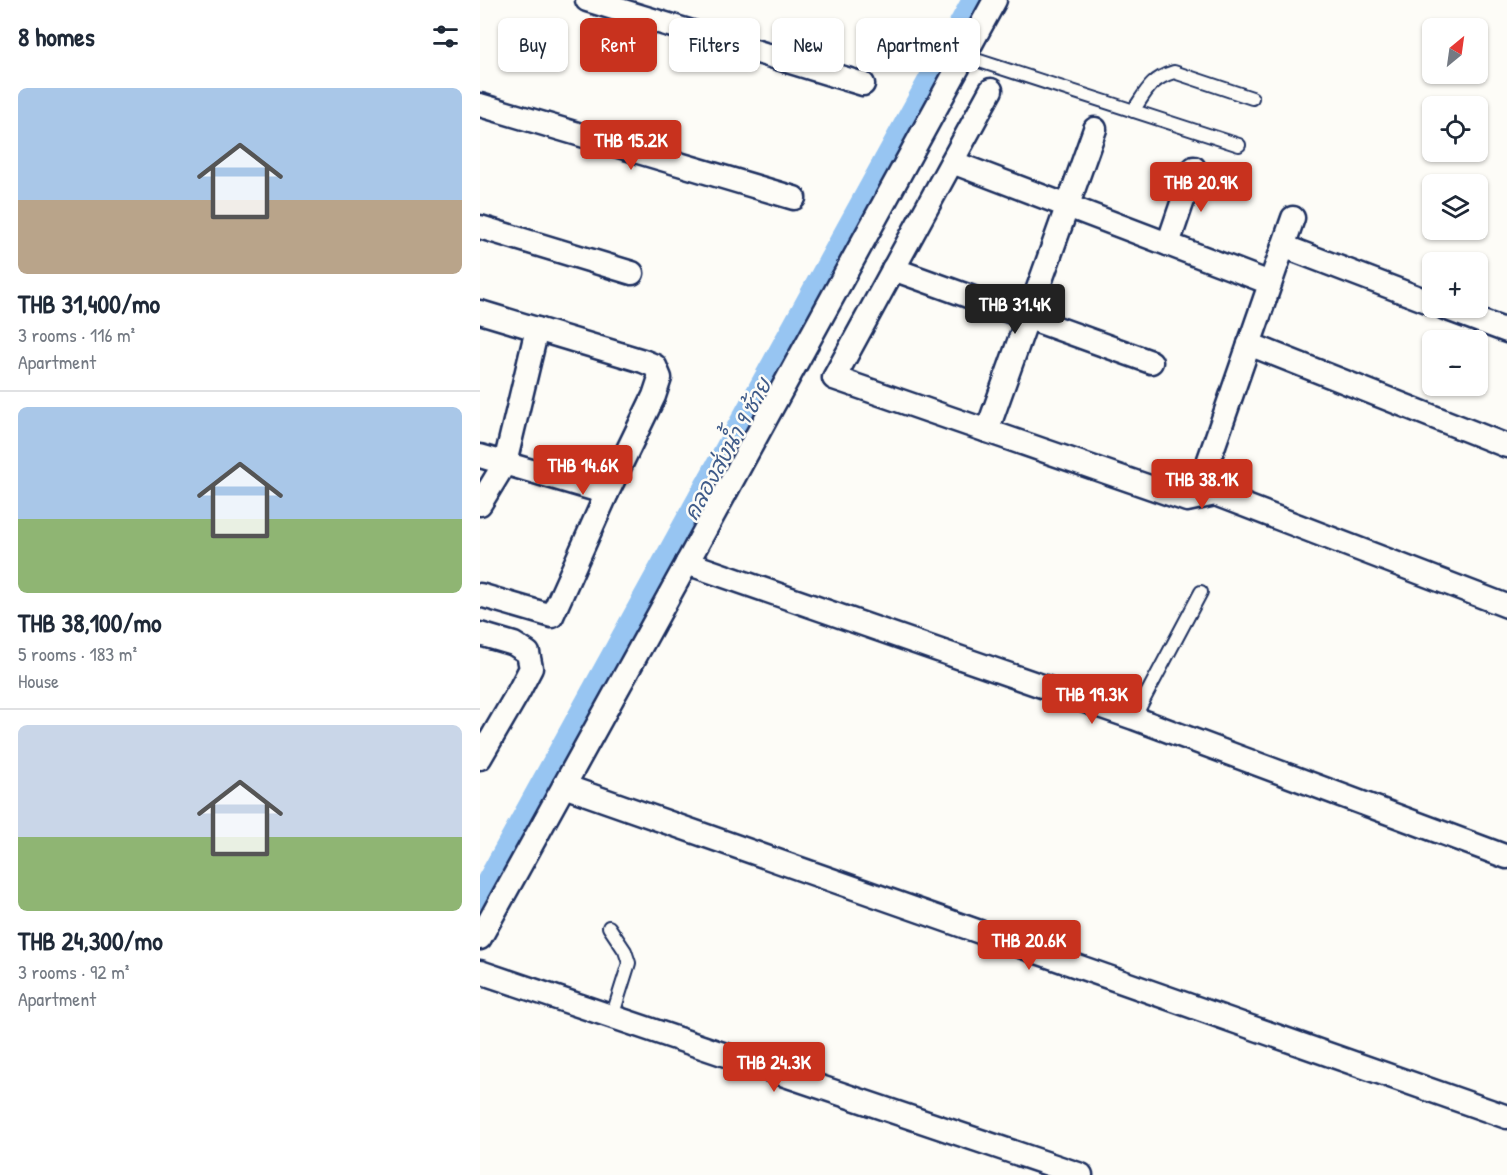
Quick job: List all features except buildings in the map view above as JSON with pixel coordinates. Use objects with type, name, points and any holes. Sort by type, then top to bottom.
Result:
[{"type":"street","points":[[587,0],[863,84]]},
{"type":"street","points":[[980,27],[995,0]]},
{"type":"street","points":[[480,938],[955,72]]},
{"type":"street","points":[[991,90],[834,378],[1187,500],[1215,494]]},
{"type":"street","points":[[480,105],[794,198]]},
{"type":"street","points":[[987,431],[1095,129]]},
{"type":"street","points":[[952,162],[1270,283]]},
{"type":"street","points":[[1168,244],[1194,168]]},
{"type":"street","points":[[1293,218],[1204,474],[1206,485],[1215,494],[1507,606]]},
{"type":"street","points":[[480,227],[632,273]]},
{"type":"street","points":[[1283,246],[1422,299]]},
{"type":"street","points":[[893,269],[1151,362]]},
{"type":"street","points":[[480,312],[643,361],[656,366],[660,378],[654,396],[552,615],[480,595]]},
{"type":"street","points":[[1472,318],[1507,331]]},
{"type":"street","points":[[480,504],[505,463],[537,329]]},
{"type":"street","points":[[1249,344],[1507,446]]},
{"type":"street","points":[[480,456],[607,493]]},
{"type":"street","points":[[687,563],[1134,718],[1507,857]]},
{"type":"street","points":[[480,634],[514,644],[528,653],[531,668],[480,758]]},
{"type":"street","points":[[564,786],[1507,1117]]},
{"type":"street","points":[[480,972],[1081,1175]]},
{"type":"lane","points":[[980,61],[1239,145]]},
{"type":"lane","points":[[1133,111],[1153,82],[1174,72],[1252,98]]},
{"type":"lane","points":[[1134,718],[1201,592]]},
{"type":"lane","points":[[609,927],[625,951],[628,963],[612,1017]]},
{"type":"waterway","name":"คลองส่งน้ำ 9 ซ้าย","points":[[480,897],[974,0]]}]
